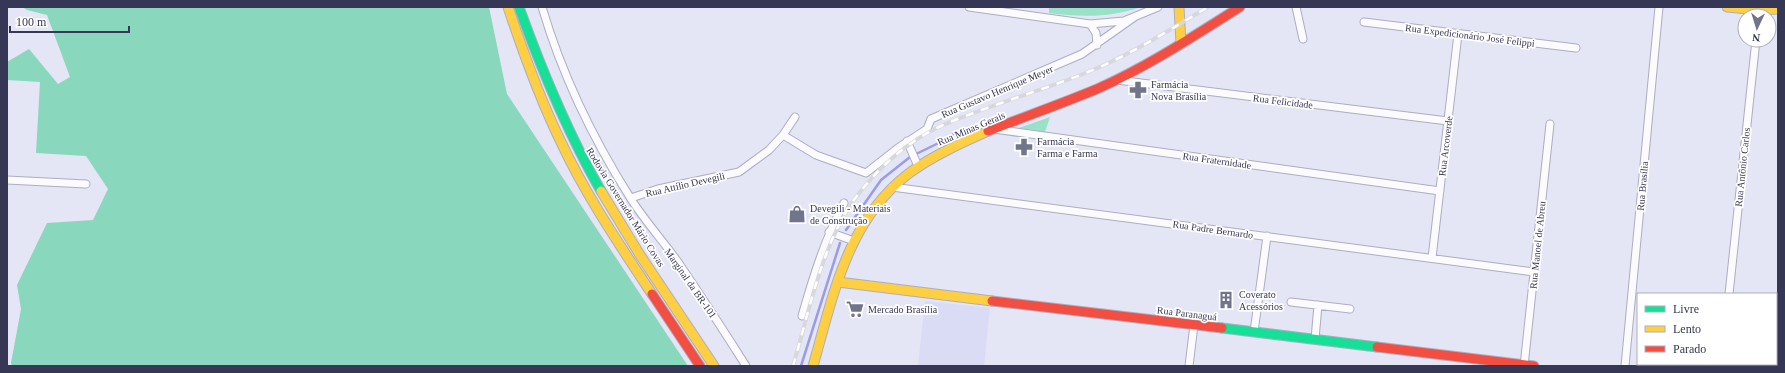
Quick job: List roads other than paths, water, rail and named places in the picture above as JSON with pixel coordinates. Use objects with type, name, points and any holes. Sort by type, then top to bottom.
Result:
[{"type":"main road","points":[[508,7],[536,89],[569,158],[610,227],[700,366]]},
{"type":"main road","name":"Rodovia Governador Mário Covas","points":[[519,7],[554,100],[587,166],[609,204],[714,366]]},
{"type":"main road","points":[[1180,7],[1181,44]]},
{"type":"main road","name":"Rua Minas Gerais","points":[[814,366],[838,282],[854,241],[871,212],[892,187],[918,166],[957,144],[1097,90],[1117,80],[1181,44],[1240,7]]},
{"type":"main road","points":[[1727,7],[1737,9]]},
{"type":"main road","name":"Rua Paranaguá","points":[[838,282],[1534,366]]},
{"type":"street","name":"Marginal da BR-101","points":[[542,7],[560,63],[591,129],[631,198],[677,261],[746,366]]},
{"type":"street","points":[[969,7],[1003,9],[1090,24],[1116,22],[1158,7]]},
{"type":"street","points":[[1296,7],[1303,39]]},
{"type":"street","name":"Rua Brasília","points":[[1625,366],[1659,7]]},
{"type":"street","name":"Rua Gustavo Henrique Meyer","points":[[783,135],[816,155],[866,173],[908,141],[927,129],[931,119],[1082,54],[1097,45],[1136,16]]},
{"type":"street","name":"Rua Expedicionário José Felippi","points":[[1364,22],[1576,48]]},
{"type":"street","points":[[1090,24],[1096,33],[1097,45]]},
{"type":"street","name":"Rua Arcoverde","points":[[1432,258],[1458,34]]},
{"type":"street","name":"Rua Antônio Carlos","points":[[1729,293],[1755,48]]},
{"type":"street","name":"Rua Felicidade","points":[[1117,80],[1448,121]]},
{"type":"street","points":[[783,135],[795,117]]},
{"type":"street","name":"Rua Manoel de Abreu","points":[[1524,365],[1550,124]]},
{"type":"street","name":"Rua Fraternidade","points":[[993,129],[1440,190]]},
{"type":"street","name":"Rua Attílio Devegili","points":[[631,198],[658,189],[739,172],[762,156],[783,135]]},
{"type":"street","points":[[908,141],[918,166]]},
{"type":"street","points":[[7,180],[86,184]]},
{"type":"street","name":"Rua Padre Bernardo","points":[[892,187],[1534,272]]},
{"type":"street","points":[[802,316],[829,232],[844,203]]},
{"type":"street","points":[[829,232],[854,241]]},
{"type":"street","points":[[1254,332],[1267,236]]},
{"type":"street","points":[[1291,302],[1350,309]]},
{"type":"street","points":[[1315,339],[1318,305]]},
{"type":"street","points":[[1189,366],[1194,325]]},
{"type":"waterway","points":[[916,154],[951,137],[954,133]]},
{"type":"waterway","points":[[846,230],[881,180],[910,157]]},
{"type":"waterway","points":[[801,366],[840,243]]},
{"type":"railway","points":[[793,366],[818,278],[834,235],[844,215],[856,197],[894,156],[917,139],[941,126],[1083,74],[1115,60],[1208,7]]},
{"type":"place","name":"Farmácia Nova Brasília","points":[[1138,90]]},
{"type":"place","name":"Farmácia Farma e Farma","points":[[1024,147]]},
{"type":"place","name":"Devegili - Materiais de Construção","points":[[797,214]]},
{"type":"place","name":"Coverato Acessórios","points":[[1226,300]]},
{"type":"place","name":"Mercado Brasília","points":[[855,309]]}]
